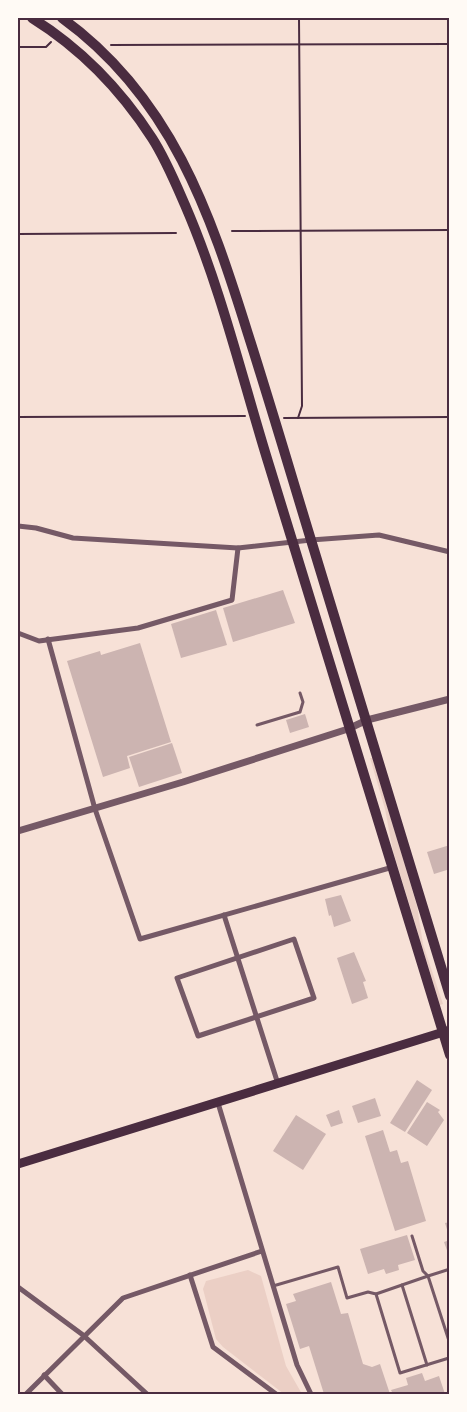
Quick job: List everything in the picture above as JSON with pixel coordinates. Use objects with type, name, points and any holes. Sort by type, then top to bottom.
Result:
[{"type":"highway","points":[[32,18],[59,35],[97,69],[128,104],[153,139],[195,228],[218,296],[348,729],[446,1031],[450,1055]]},
{"type":"highway","points":[[62,18],[97,45],[143,98],[172,139],[209,217],[275,418],[310,540],[367,720],[450,996]]},
{"type":"main road","points":[[18,1164],[446,1031]]},
{"type":"street","points":[[18,526],[36,528],[73,538],[238,548],[310,540],[379,536],[450,552]]},
{"type":"street","points":[[18,633],[39,641],[138,628],[232,600],[238,548]]},
{"type":"street","points":[[48,640],[95,809],[140,939],[394,866]]},
{"type":"street","points":[[18,831],[95,809],[348,729],[367,720],[450,699]]},
{"type":"street","points":[[224,915],[278,1084]]},
{"type":"street","points":[[294,939],[314,998],[256,1017],[198,1036],[177,978],[294,939]]},
{"type":"street","points":[[218,1103],[297,1365],[311,1394]]},
{"type":"street","points":[[26,1394],[123,1298],[262,1251]]},
{"type":"street","points":[[190,1275],[214,1347],[276,1394]]},
{"type":"street","points":[[18,1287],[83,1336],[147,1394]]},
{"type":"street","points":[[44,1375],[62,1394]]},
{"type":"lane","points":[[258,725],[300,712],[303,702],[300,693]]},
{"type":"lane","points":[[412,1236],[423,1271],[428,1276],[450,1344]]},
{"type":"lane","points":[[273,1286],[338,1267],[347,1298],[368,1292],[376,1294],[450,1269]]},
{"type":"lane","points":[[402,1285],[427,1365]]},
{"type":"lane","points":[[376,1294],[400,1373],[449,1358]]},
{"type":"path","points":[[298,418],[302,406],[299,231],[300,18]]},
{"type":"path","points":[[444,18],[450,20]]},
{"type":"path","points":[[18,47],[46,47],[59,35]]},
{"type":"path","points":[[97,45],[284,46],[299,44],[450,44]]},
{"type":"path","points":[[232,231],[450,230]]},
{"type":"path","points":[[18,234],[176,233]]},
{"type":"path","points":[[18,417],[254,416]]},
{"type":"path","points":[[275,418],[450,417]]},
{"type":"shaded area","points":[[370,758],[373,758],[417,906],[423,944],[443,1004],[440,1005],[393,851],[385,809]]},
{"type":"shaded area","points":[[248,1270],[261,1276],[286,1366],[302,1394],[284,1394],[223,1347],[216,1339],[203,1289],[206,1281]]},
{"type":"building","points":[[283,590],[295,623],[233,642],[223,608]]},
{"type":"building","points":[[216,610],[227,645],[181,658],[171,624]]},
{"type":"building","points":[[140,643],[171,742],[127,756],[130,768],[103,777],[67,661],[100,651],[101,655]]},
{"type":"building","points":[[305,714],[309,727],[290,733],[286,720]]},
{"type":"building","points":[[172,743],[182,773],[139,787],[129,757]]},
{"type":"building","points":[[450,845],[450,869],[434,874],[427,852]]},
{"type":"building","points":[[341,895],[351,921],[334,927],[325,899]]},
{"type":"building","points":[[354,952],[366,981],[363,982],[368,998],[352,1004],[337,958]]},
{"type":"building","points":[[417,1080],[432,1090],[405,1132],[390,1123]]},
{"type":"building","points":[[375,1098],[381,1116],[358,1123],[352,1106]]},
{"type":"building","points":[[427,1102],[440,1110],[438,1112],[444,1120],[427,1146],[407,1133]]},
{"type":"building","points":[[339,1110],[343,1123],[331,1127],[326,1115]]},
{"type":"building","points":[[296,1115],[326,1134],[303,1170],[273,1151]]},
{"type":"building","points":[[383,1130],[390,1152],[397,1150],[401,1163],[408,1161],[426,1221],[395,1231],[365,1136]]},
{"type":"building","points":[[450,1222],[450,1236],[449,1236],[445,1223]]},
{"type":"building","points":[[407,1235],[415,1260],[398,1265],[399,1270],[386,1274],[384,1269],[368,1274],[360,1249]]},
{"type":"building","points":[[450,1240],[450,1256],[449,1256],[444,1242]]},
{"type":"building","points":[[331,1282],[341,1314],[348,1313],[363,1364],[372,1367],[380,1364],[390,1394],[324,1394],[309,1346],[300,1349],[286,1304],[296,1301],[293,1294]]},
{"type":"building","points":[[422,1373],[425,1381],[439,1376],[445,1394],[393,1394],[391,1390],[408,1385],[406,1378]]}]
